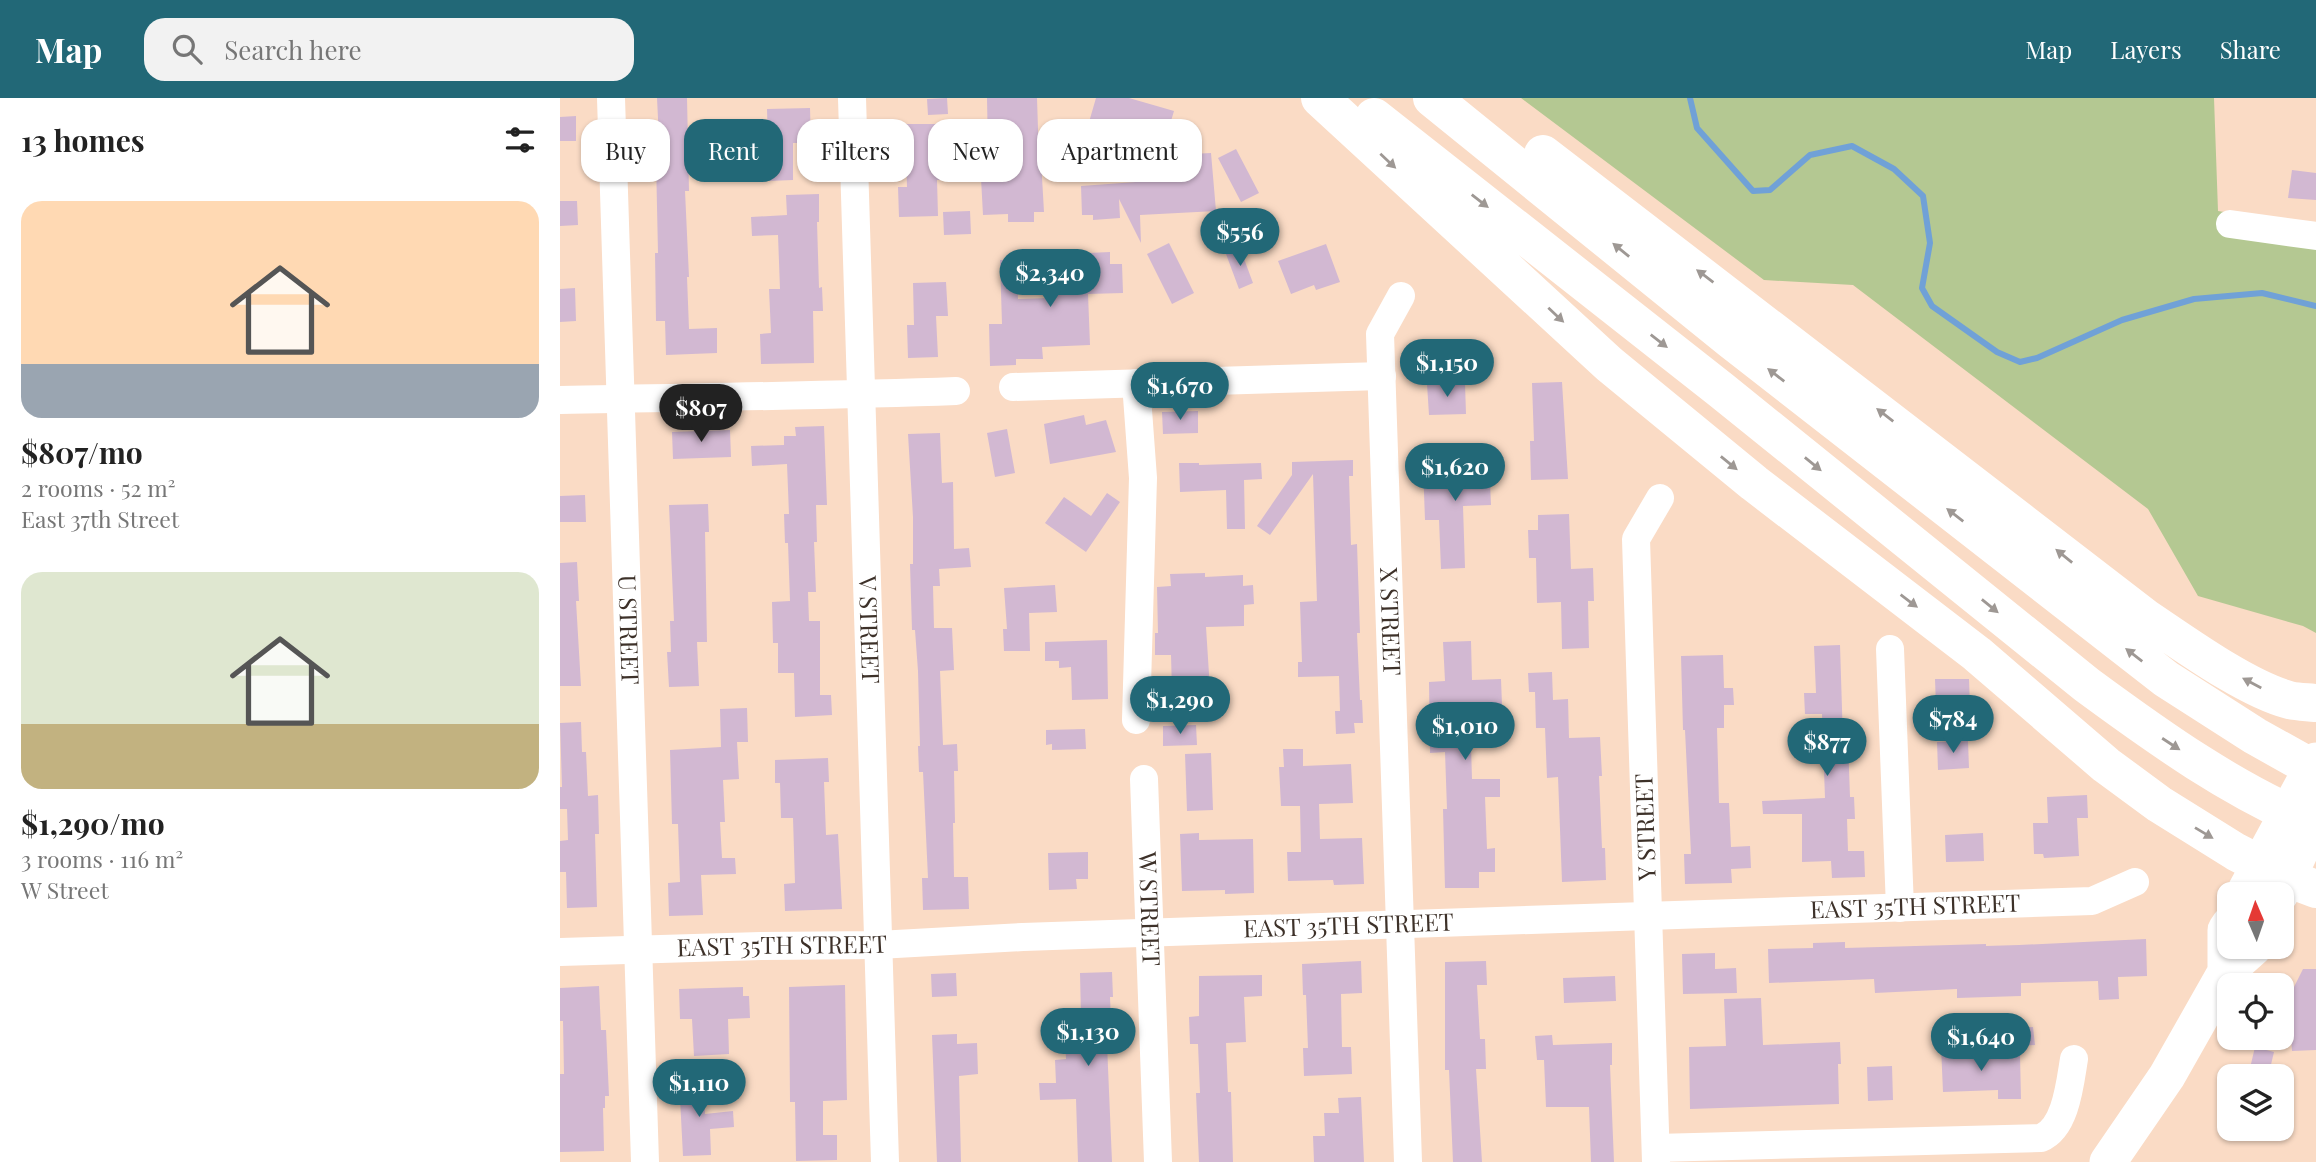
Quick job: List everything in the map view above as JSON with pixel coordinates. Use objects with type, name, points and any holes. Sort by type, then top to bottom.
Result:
[{"type":"highway","points":[[1320,98],[1609,364],[1754,483],[1977,654],[2106,765],[2187,823],[2289,860],[2296,817],[2209,769],[2147,729],[2087,685],[1721,390],[1350,98]]},
{"type":"highway","points":[[1432,98],[1731,340],[2166,679],[2255,736],[2316,769]]},
{"type":"highway","points":[[1470,98],[1777,331],[2146,618],[2259,687],[2289,700],[2316,704]]},
{"type":"main road","points":[[2289,860],[2316,761]]},
{"type":"main road","points":[[2226,959],[2226,972]]},
{"type":"main road","points":[[2108,1162],[2167,1076],[2226,972],[2241,959]]},
{"type":"street","name":"U STREET","points":[[611,98],[645,1162]]},
{"type":"street","name":"V STREET","points":[[852,98],[884,1162]]},
{"type":"street","points":[[2230,224],[2316,236]]},
{"type":"street","name":"X STREET","points":[[1401,296],[1380,334],[1408,1162]]},
{"type":"street","points":[[1013,387],[1381,376]]},
{"type":"street","points":[[1136,383],[1143,478],[1136,720]]},
{"type":"street","points":[[560,400],[956,391]]},
{"type":"street","name":"Y STREET","points":[[1656,1155],[1636,539],[1660,498]]},
{"type":"street","points":[[1890,649],[1900,908]]},
{"type":"street","name":"W STREET","points":[[1144,779],[1158,1162]]},
{"type":"street","name":"EAST 35TH STREET","points":[[560,952],[878,945],[1150,932],[2092,901],[2135,882]]},
{"type":"street","points":[[1656,1155],[2041,1138],[2049,1134],[2065,1107],[2074,1059]]},
{"type":"green space","points":[[1521,98],[2214,98],[2218,211],[2316,227],[2316,633],[2303,626],[2198,596],[2148,509],[1853,285],[1764,280]]},
{"type":"building","points":[[657,98],[687,98],[687,119],[684,119],[684,182],[689,182],[689,191],[685,191],[689,329],[717,328],[717,353],[666,355],[665,321],[656,321],[656,182],[670,182],[670,119],[658,119]]},
{"type":"building","points":[[947,98],[948,114],[928,115],[927,99]]},
{"type":"building","points":[[987,98],[1037,98],[1037,182],[1042,182],[1044,212],[1034,212],[1034,222],[1008,222],[1008,214],[983,215],[981,182],[1023,182],[1023,119],[987,119]]},
{"type":"building","points":[[1096,98],[1129,98],[1174,111],[1172,119],[1090,119]]},
{"type":"building","points":[[810,108],[810,119],[797,119],[797,143],[793,143],[793,180],[783,180],[783,119],[767,119],[767,109]]},
{"type":"building","points":[[576,116],[576,141],[560,141],[560,117]]},
{"type":"building","points":[[914,124],[928,124],[928,182],[937,182],[938,216],[899,217],[898,187],[907,187],[907,182],[914,182]]},
{"type":"building","points":[[1236,149],[1259,193],[1241,202],[1218,158]]},
{"type":"building","points":[[1202,153],[1211,153],[1216,211],[1140,215],[1141,243],[1119,199],[1120,218],[1093,220],[1093,215],[1082,215],[1081,186],[1136,182],[1202,182]]},
{"type":"building","points":[[2292,170],[2316,173],[2316,200],[2288,198]]},
{"type":"building","points":[[819,194],[819,288],[822,287],[823,311],[813,311],[814,363],[761,364],[760,334],[771,333],[769,289],[780,289],[778,235],[752,236],[751,217],[787,215],[786,195]]},
{"type":"building","points":[[560,201],[577,201],[578,225],[560,226]]},
{"type":"building","points":[[970,211],[971,234],[944,235],[943,212]]},
{"type":"building","points":[[1169,243],[1194,293],[1172,304],[1147,254]]},
{"type":"building","points":[[1326,244],[1340,282],[1316,290],[1314,285],[1291,294],[1278,261]]},
{"type":"building","points":[[1240,248],[1253,283],[1239,289],[1226,254]]},
{"type":"building","points":[[1110,252],[1110,264],[1122,264],[1123,293],[1088,294],[1090,345],[1042,347],[1043,359],[1016,359],[1016,365],[990,366],[989,324],[1002,324],[1000,260],[1016,260],[1018,299],[1050,298],[1049,262],[1088,261],[1088,253]]},
{"type":"building","points":[[946,282],[948,316],[936,316],[938,357],[908,358],[907,325],[914,325],[913,283]]},
{"type":"building","points":[[575,288],[576,321],[560,322],[560,289]]},
{"type":"building","points":[[1562,382],[1568,479],[1531,480],[1530,441],[1534,441],[1532,383]]},
{"type":"building","points":[[1465,383],[1466,414],[1429,415],[1427,384]]},
{"type":"building","points":[[1198,411],[1198,433],[1163,434],[1162,412]]},
{"type":"building","points":[[1084,415],[1086,425],[1106,420],[1116,452],[1050,464],[1044,424]]},
{"type":"building","points":[[824,426],[827,505],[816,505],[816,592],[808,592],[809,621],[820,621],[820,695],[831,695],[832,715],[795,717],[794,673],[778,673],[778,643],[773,643],[772,602],[790,601],[784,514],[789,514],[787,464],[752,466],[751,446],[784,445],[784,436],[796,436],[795,427]]},
{"type":"building","points":[[1007,429],[1015,473],[995,477],[987,433]]},
{"type":"building","points":[[730,430],[731,457],[673,459],[672,432]]},
{"type":"building","points":[[940,433],[942,483],[953,482],[954,549],[969,548],[971,567],[939,569],[940,586],[933,586],[934,628],[952,628],[954,670],[940,671],[943,745],[957,744],[958,771],[954,771],[954,877],[968,877],[969,909],[923,910],[922,878],[928,878],[923,772],[919,772],[918,671],[915,630],[912,630],[910,564],[913,564],[913,517],[908,434]]},
{"type":"building","points":[[1489,459],[1491,505],[1463,506],[1465,568],[1441,569],[1439,520],[1425,520],[1423,465]]},
{"type":"building","points":[[1353,460],[1353,476],[1349,476],[1351,545],[1357,544],[1360,633],[1357,633],[1363,723],[1354,723],[1355,733],[1336,734],[1335,711],[1340,711],[1339,676],[1298,677],[1298,662],[1302,662],[1300,602],[1317,601],[1313,474],[1270,535],[1257,526],[1292,475],[1292,462]]},
{"type":"building","points":[[1179,463],[1261,463],[1262,479],[1244,480],[1245,529],[1227,529],[1226,490],[1180,492]]},
{"type":"building","points":[[1107,493],[1120,502],[1086,552],[1045,523],[1064,497],[1091,516]]},
{"type":"building","points":[[585,495],[586,522],[560,522],[560,496]]},
{"type":"building","points":[[708,504],[709,532],[705,532],[707,642],[697,642],[699,686],[669,687],[667,652],[671,652],[670,621],[674,621],[669,505]]},
{"type":"building","points":[[1569,514],[1571,569],[1593,568],[1594,601],[1588,601],[1589,648],[1562,649],[1561,602],[1537,603],[1536,558],[1529,558],[1528,530],[1538,530],[1538,515]]},
{"type":"building","points":[[577,562],[579,601],[576,601],[581,686],[560,686],[560,563]]},
{"type":"building","points":[[1205,573],[1205,577],[1243,575],[1243,586],[1253,585],[1254,604],[1244,605],[1244,626],[1206,627],[1210,690],[1172,691],[1171,655],[1155,655],[1155,633],[1158,633],[1157,587],[1171,586],[1170,574]]},
{"type":"building","points":[[1055,585],[1057,612],[1029,613],[1030,651],[1004,651],[1003,629],[1007,629],[1004,588]]},
{"type":"building","points":[[1107,640],[1108,699],[1072,700],[1071,667],[1059,668],[1059,661],[1045,661],[1045,642]]},
{"type":"building","points":[[1471,641],[1472,680],[1501,679],[1503,744],[1471,746],[1472,779],[1500,779],[1500,797],[1485,797],[1487,849],[1495,848],[1495,872],[1479,872],[1479,888],[1445,888],[1445,752],[1430,753],[1429,682],[1445,681],[1443,642]]},
{"type":"building","points":[[1840,645],[1843,741],[1848,741],[1850,797],[1854,797],[1855,819],[1847,819],[1848,851],[1864,851],[1865,877],[1832,878],[1831,861],[1802,862],[1802,814],[1763,814],[1762,801],[1825,798],[1822,714],[1805,714],[1804,693],[1816,693],[1814,646]]},
{"type":"building","points":[[1723,655],[1724,688],[1733,688],[1734,705],[1724,705],[1724,728],[1717,728],[1719,803],[1729,803],[1731,847],[1750,846],[1751,868],[1731,869],[1732,883],[1685,884],[1684,854],[1691,854],[1681,656]]},
{"type":"building","points":[[1552,672],[1553,700],[1568,699],[1569,738],[1600,737],[1602,848],[1605,848],[1606,880],[1562,882],[1558,777],[1547,778],[1545,728],[1536,728],[1535,692],[1529,692],[1528,673]]},
{"type":"building","points":[[1935,679],[1969,679],[1970,706],[1936,707]]},
{"type":"building","points":[[747,708],[748,742],[737,742],[739,779],[723,780],[725,822],[720,822],[722,858],[735,858],[736,874],[701,875],[703,915],[669,916],[668,883],[680,882],[678,824],[672,824],[670,750],[721,747],[720,709]]},
{"type":"building","points":[[581,722],[582,752],[586,752],[588,796],[598,795],[599,834],[595,834],[597,907],[567,908],[566,872],[560,872],[560,841],[568,840],[567,809],[560,809],[560,723]]},
{"type":"building","points":[[1196,725],[1197,745],[1163,746],[1163,726]]},
{"type":"building","points":[[1085,729],[1086,749],[1052,750],[1052,744],[1046,745],[1046,730]]},
{"type":"building","points":[[1968,741],[1969,768],[1938,770],[1937,742]]},
{"type":"building","points":[[1283,749],[1303,749],[1303,766],[1351,764],[1353,803],[1319,804],[1320,839],[1362,838],[1364,884],[1334,885],[1333,880],[1288,881],[1287,852],[1301,852],[1300,806],[1281,806],[1279,767],[1284,767]]},
{"type":"building","points":[[1211,753],[1213,810],[1187,811],[1185,754]]},
{"type":"building","points":[[828,758],[829,782],[824,782],[826,835],[838,834],[842,909],[785,911],[784,884],[795,883],[793,818],[781,818],[780,783],[775,783],[775,760]]},
{"type":"building","points":[[2087,795],[2088,818],[2077,818],[2079,856],[2044,858],[2043,854],[2034,854],[2033,823],[2048,823],[2047,797]]},
{"type":"building","points":[[1199,833],[1199,840],[1253,839],[1254,893],[1225,894],[1225,890],[1182,891],[1180,834]]},
{"type":"building","points":[[1983,833],[1984,861],[1946,862],[1945,835]]},
{"type":"building","points":[[1088,852],[1088,879],[1076,879],[1077,889],[1049,890],[1048,853]]},
{"type":"building","points":[[2146,939],[2147,976],[2118,977],[2119,999],[2099,1000],[2098,981],[2021,983],[2021,996],[1957,998],[1957,989],[1875,993],[1874,979],[1769,983],[1768,949],[1813,948],[1813,943],[1845,942],[1845,948],[1986,946]]},
{"type":"building","points":[[1715,953],[1715,969],[1736,968],[1737,993],[1683,994],[1682,954]]},
{"type":"building","points":[[1361,961],[1362,993],[1341,994],[1342,1047],[1351,1047],[1352,1074],[1304,1076],[1303,1048],[1308,1048],[1302,964]]},
{"type":"building","points":[[1486,961],[1487,985],[1477,985],[1480,1039],[1485,1039],[1486,1069],[1476,1069],[1482,1162],[1453,1162],[1449,1070],[1445,1070],[1445,962]]},
{"type":"building","points":[[2303,969],[2316,969],[2316,1050],[2292,1051],[2294,987]]},
{"type":"building","points":[[1112,972],[1112,1044],[1107,1044],[1112,1162],[1078,1162],[1076,1099],[1040,1100],[1039,1083],[1056,1083],[1055,1060],[1066,1059],[1064,1017],[1081,1016],[1080,973]]},
{"type":"building","points":[[956,973],[957,996],[932,997],[931,974]]},
{"type":"building","points":[[1262,975],[1262,996],[1244,997],[1246,1042],[1226,1043],[1228,1092],[1231,1092],[1233,1162],[1199,1162],[1196,1093],[1200,1093],[1198,1044],[1190,1044],[1189,1017],[1199,1016],[1199,976]]},
{"type":"building","points":[[1615,976],[1616,1001],[1564,1003],[1563,978]]},
{"type":"building","points":[[845,985],[847,1100],[823,1101],[823,1135],[837,1135],[837,1160],[796,1161],[795,1102],[790,1102],[789,987]]},
{"type":"building","points":[[599,986],[601,1030],[606,1030],[609,1096],[605,1096],[603,1108],[604,1151],[560,1152],[560,1074],[564,1074],[560,988]]},
{"type":"building","points":[[743,987],[743,996],[749,996],[750,1018],[728,1019],[729,1054],[694,1056],[692,1019],[680,1019],[679,989]]},
{"type":"building","points":[[1761,998],[1763,1045],[1840,1042],[1839,1104],[1690,1109],[1689,1047],[1726,1046],[1724,999]]},
{"type":"building","points":[[2033,1027],[2035,1045],[2016,1046],[2015,1028]]},
{"type":"building","points":[[957,1034],[957,1044],[977,1043],[978,1074],[959,1076],[961,1162],[937,1162],[932,1035]]},
{"type":"building","points":[[1552,1035],[1553,1045],[1612,1043],[1610,1065],[1614,1162],[1591,1162],[1589,1107],[1546,1107],[1544,1060],[1537,1060],[1535,1036]]},
{"type":"building","points":[[1968,1045],[1968,1056],[2020,1055],[2021,1099],[1998,1099],[1998,1090],[1943,1092],[1941,1046]]},
{"type":"building","points":[[2254,1050],[2274,1052],[2271,1064],[2251,1064]]},
{"type":"building","points":[[1892,1066],[1893,1100],[1868,1101],[1867,1067]]},
{"type":"building","points":[[704,1078],[705,1114],[733,1111],[734,1127],[710,1129],[711,1155],[683,1156],[679,1079]]},
{"type":"building","points":[[1361,1097],[1364,1162],[1314,1162],[1313,1136],[1325,1136],[1324,1113],[1339,1113],[1338,1098]]},
{"type":"waterway","points":[[1690,98],[1697,128],[1753,191],[1770,190],[1810,155],[1852,146],[1894,169],[1923,196],[1930,243],[1922,288],[1932,306],[1997,352],[2020,362],[2037,358],[2122,320],[2194,299],[2262,293],[2316,306]]}]
